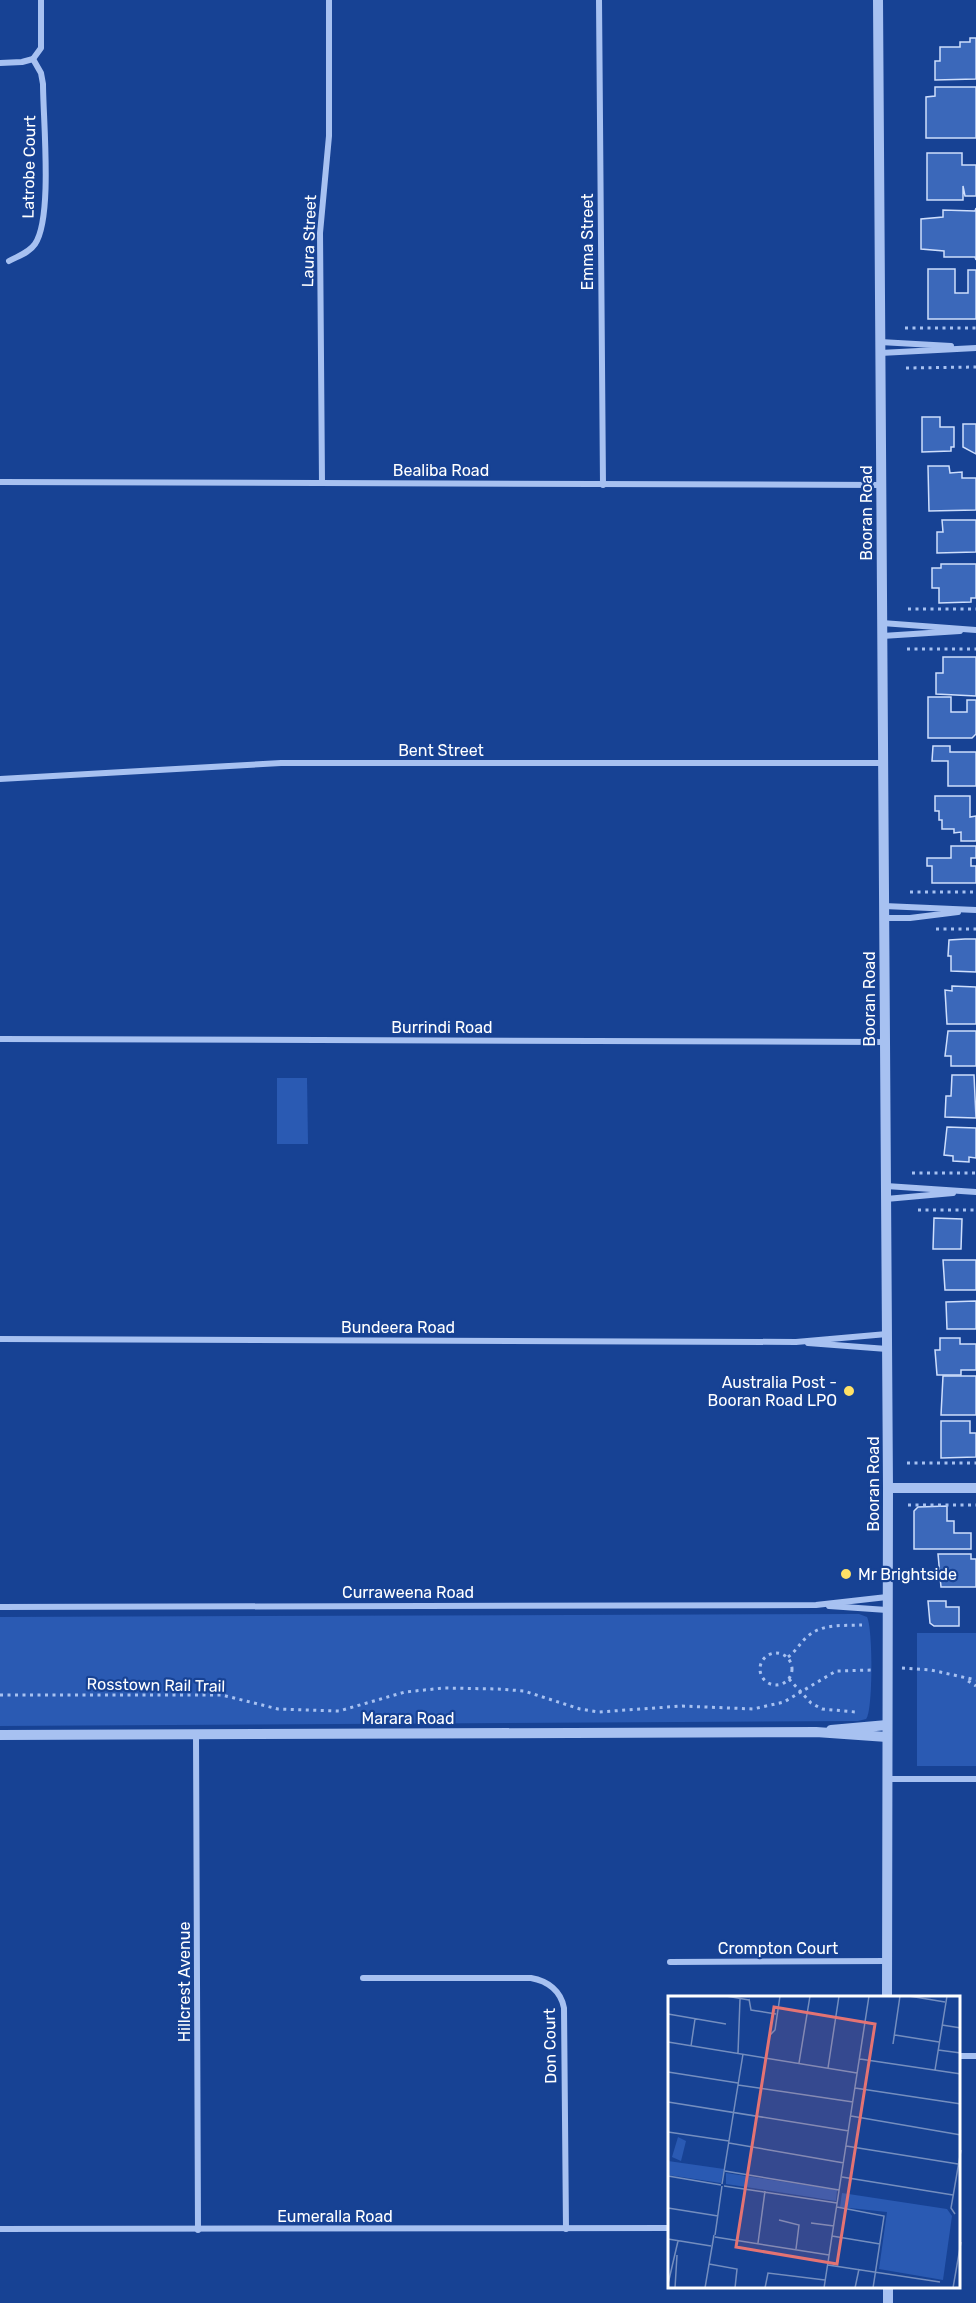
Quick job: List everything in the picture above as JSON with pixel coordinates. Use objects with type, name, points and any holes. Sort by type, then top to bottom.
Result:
[{"type":"street","points":[[0,63],[33,59],[40,48],[41,0]]},
{"type":"street","name":"Laura Street","points":[[322,483],[320,233],[329,136],[328,0]]},
{"type":"street","name":"Emma Street","points":[[599,0],[603,485]]},
{"type":"street","name":"Booran Road","points":[[878,0],[888,1488],[887,1996]]},
{"type":"street","name":"Latrobe Court","points":[[9,261],[27,253],[35,245],[43,221],[43,84],[41,73],[33,59]]},
{"type":"street","points":[[880,347],[966,348]]},
{"type":"street","points":[[880,347],[976,348]]},
{"type":"street","name":"Bealiba Road","points":[[0,482],[881,485]]},
{"type":"street","points":[[882,624],[976,630]]},
{"type":"street","points":[[882,636],[976,630]]},
{"type":"street","name":"Bent Street","points":[[0,779],[281,763],[883,763]]},
{"type":"street","points":[[884,906],[974,910]]},
{"type":"street","points":[[884,918],[910,918],[974,910]]},
{"type":"street","name":"Burrindi Road","points":[[0,1039],[884,1042]]},
{"type":"street","points":[[885,1186],[976,1192]]},
{"type":"street","points":[[886,1199],[966,1192]]},
{"type":"street","name":"Bundeera Road","points":[[796,1342],[887,1334]]},
{"type":"street","name":"Bundeera Road","points":[[0,1339],[796,1342],[887,1349]]},
{"type":"street","points":[[888,1488],[976,1488]]},
{"type":"street","name":"Curraweena Road","points":[[0,1607],[816,1605],[887,1597]]},
{"type":"street","name":"Curraweena Road","points":[[816,1605],[887,1610]]},
{"type":"street","name":"Marara Road","points":[[816,1732],[887,1725]]},
{"type":"street","name":"Marara Road","points":[[0,1735],[816,1732],[887,1737]]},
{"type":"street","name":"Hillcrest Avenue","points":[[196,1734],[198,2230]]},
{"type":"street","points":[[887,1779],[976,1779]]},
{"type":"street","name":"Crompton Court","points":[[670,1962],[887,1961]]},
{"type":"street","name":"Don Court","points":[[363,1978],[531,1978],[548,1984],[560,1995],[564,2008],[566,2229]]},
{"type":"street","name":"Eumeralla Road","points":[[0,2229],[668,2228]]},
{"type":"path","points":[[905,328],[976,328]]},
{"type":"path","points":[[906,368],[976,367]]},
{"type":"path","points":[[908,609],[976,609]]},
{"type":"path","points":[[907,649],[976,649]]},
{"type":"path","points":[[910,892],[976,892]]},
{"type":"path","points":[[932,929],[976,928]]},
{"type":"path","points":[[912,1173],[976,1173]]},
{"type":"path","points":[[912,1210],[976,1210]]},
{"type":"path","points":[[907,1463],[976,1463]]},
{"type":"path","points":[[908,1505],[976,1505]]},
{"type":"path","points":[[788,1658],[806,1638],[819,1629],[862,1625]]},
{"type":"path","points":[[772,1653],[788,1658],[793,1666],[789,1679],[780,1685],[769,1684],[760,1670],[763,1659],[772,1653]]},
{"type":"path","points":[[903,1668],[931,1670],[966,1680],[976,1686]]},
{"type":"path","name":"Rosstown Rail Trail","points":[[0,1695],[222,1695],[278,1709],[339,1711],[405,1692],[444,1688],[498,1689],[524,1692],[580,1709],[599,1712],[682,1706],[753,1709],[766,1708],[801,1693],[836,1671],[870,1670]]},
{"type":"path","points":[[789,1679],[811,1703],[822,1709],[862,1712]]},
{"type":"path","points":[[966,1680],[976,1680]]},
{"type":"shaded area","points":[[277,1078],[307,1078],[308,1144],[277,1144]]},
{"type":"shaded area","points":[[859,1614],[867,1617],[869,1624],[871,1670],[868,1713],[866,1719],[858,1721],[0,1726],[0,1617]]},
{"type":"shaded area","points":[[917,1633],[976,1633],[976,1766],[917,1766]]},
{"type":"building","points":[[970,38],[976,38],[976,79],[935,80],[935,61],[940,61],[940,47],[960,47],[960,42],[970,42]]},
{"type":"building","points":[[935,87],[976,87],[976,138],[926,138],[926,97],[935,96]]},
{"type":"building","points":[[927,153],[962,153],[962,165],[976,165],[976,196],[965,196],[963,186],[963,200],[927,200]]},
{"type":"building","points":[[976,208],[976,260],[975,257],[944,257],[944,251],[921,249],[921,219],[943,217],[943,210],[975,211]]},
{"type":"building","points":[[928,269],[955,269],[955,293],[968,293],[968,270],[976,270],[976,319],[928,319]]},
{"type":"building","points":[[922,417],[940,417],[940,427],[954,427],[954,447],[951,447],[951,451],[922,452]]},
{"type":"building","points":[[963,424],[976,424],[976,454],[963,447]]},
{"type":"building","points":[[928,466],[949,466],[950,473],[962,472],[962,478],[976,478],[976,510],[929,511]]},
{"type":"building","points":[[942,520],[976,520],[976,552],[937,553],[937,532],[943,532]]},
{"type":"building","points":[[941,564],[976,564],[976,598],[971,598],[971,602],[939,603],[939,588],[932,588],[932,568],[941,568]]},
{"type":"building","points":[[943,657],[976,657],[976,696],[936,694],[936,673],[943,673]]},
{"type":"building","points":[[928,697],[951,697],[951,712],[967,712],[967,700],[976,700],[976,734],[972,738],[928,738]]},
{"type":"building","points":[[933,746],[950,746],[950,752],[976,752],[976,786],[948,786],[948,761],[932,761]]},
{"type":"building","points":[[935,796],[970,796],[970,817],[976,816],[976,841],[961,841],[961,832],[954,833],[954,829],[942,829],[939,811],[935,811]]},
{"type":"building","points":[[951,846],[976,846],[976,858],[971,858],[971,866],[976,866],[976,883],[932,883],[932,866],[927,866],[927,858],[951,858]]},
{"type":"building","points":[[976,939],[976,972],[951,971],[951,956],[948,956],[949,940]]},
{"type":"building","points":[[952,986],[976,987],[976,1024],[947,1024],[945,990],[952,991]]},
{"type":"building","points":[[948,1031],[976,1031],[976,1066],[951,1066],[951,1056],[945,1056]]},
{"type":"building","points":[[952,1075],[974,1075],[976,1118],[945,1117],[946,1096],[951,1096]]},
{"type":"building","points":[[947,1127],[976,1128],[976,1158],[969,1157],[969,1162],[953,1161],[953,1156],[944,1155]]},
{"type":"building","points":[[934,1218],[962,1219],[961,1249],[933,1249]]},
{"type":"building","points":[[943,1260],[976,1260],[976,1290],[945,1290]]},
{"type":"building","points":[[976,1301],[976,1329],[947,1329],[946,1302]]},
{"type":"building","points":[[940,1338],[960,1338],[960,1344],[976,1344],[976,1370],[961,1370],[961,1375],[937,1375],[935,1350],[940,1350]]},
{"type":"building","points":[[943,1376],[976,1376],[976,1415],[941,1415]]},
{"type":"building","points":[[941,1421],[970,1421],[970,1433],[976,1433],[976,1457],[941,1458]]},
{"type":"building","points":[[947,1506],[947,1521],[954,1521],[954,1533],[971,1533],[971,1549],[914,1549],[914,1511],[918,1507]]},
{"type":"building","points":[[938,1554],[971,1554],[971,1559],[976,1559],[976,1587],[941,1587]]},
{"type":"building","points":[[928,1601],[946,1601],[946,1607],[959,1607],[959,1626],[934,1626],[930,1623]]},
{"type":"place","name":"Australia Post - Booran Road LPO","points":[[849,1391]]},
{"type":"place","name":"Mr Brightside","points":[[846,1574]]}]
